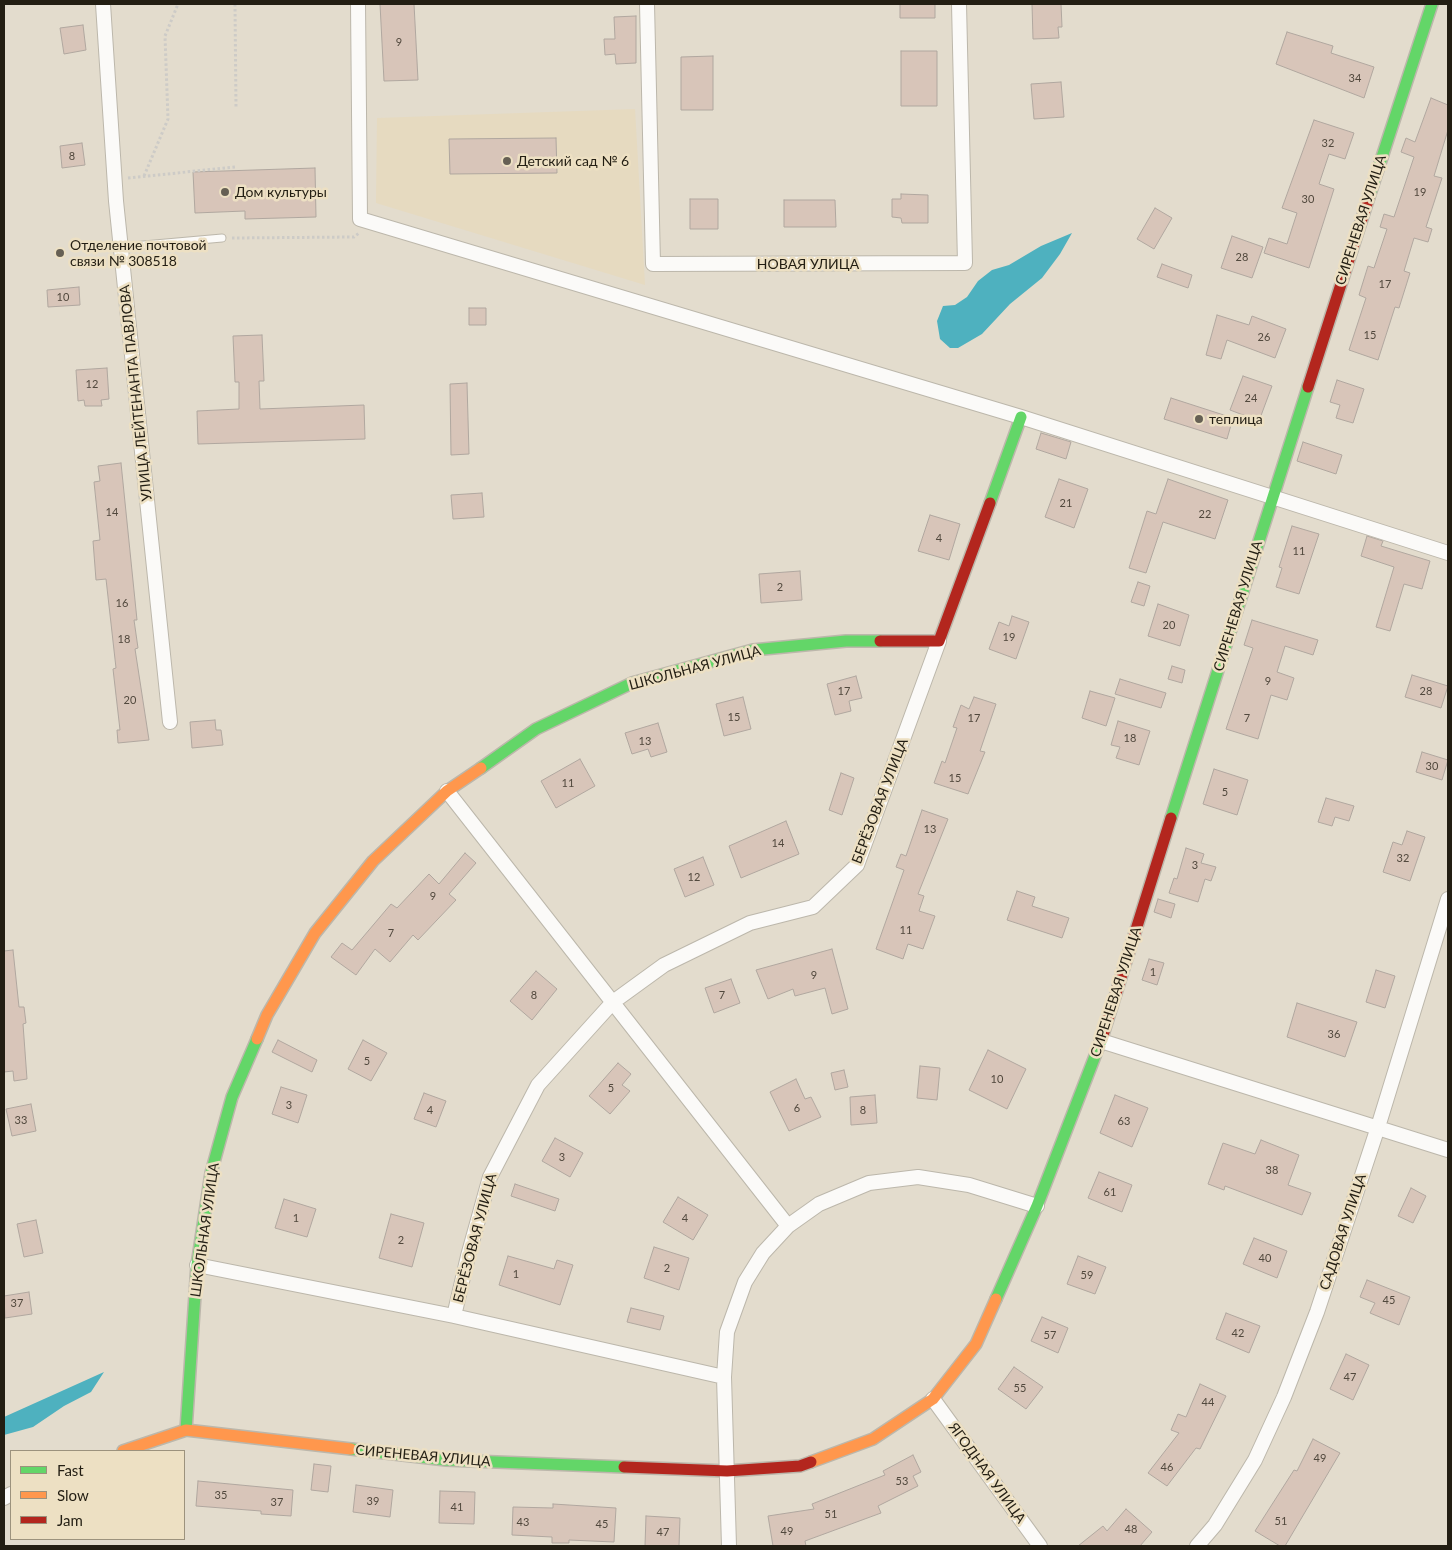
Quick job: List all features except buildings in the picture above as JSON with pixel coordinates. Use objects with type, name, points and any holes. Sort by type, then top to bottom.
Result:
[{"type":"street","name":"УЛИЦА ЛЕЙТЕНАНТА ПАВЛОВА","points":[[103,4],[121,247],[170,722]]},
{"type":"street","points":[[358,4],[365,221],[1022,417],[1448,553]]},
{"type":"street","name":"НОВАЯ УЛИЦА","points":[[647,4],[653,264],[672,264],[965,263],[959,4]]},
{"type":"street","name":"СИРЕНЕВАЯ УЛИЦА","points":[[126,1450],[186,1430],[446,1460],[727,1471],[800,1466],[873,1440],[933,1399],[976,1344],[1037,1206],[1101,1041],[1272,497],[1432,4]]},
{"type":"street","points":[[940,641],[1022,417]]},
{"type":"street","name":"ШКОЛЬНАЯ УЛИЦА","points":[[186,1430],[198,1265],[211,1173],[232,1096],[267,1015],[315,933],[373,861],[447,790],[536,729],[632,683],[752,650],[846,641],[940,641]]},
{"type":"street","name":"БЕРЁЗОВАЯ УЛИЦА","points":[[454,1316],[490,1177],[538,1085],[613,1002],[664,965],[750,923],[812,906],[858,865],[940,641]]},
{"type":"street","points":[[447,790],[788,1226]]},
{"type":"street","name":"САДОВАЯ УЛИЦА","points":[[1198,1546],[1215,1525],[1255,1460],[1284,1397],[1317,1312],[1378,1127],[1448,899]]},
{"type":"street","points":[[1101,1041],[1448,1150]]},
{"type":"street","points":[[729,1546],[724,1378],[727,1332],[745,1282],[763,1253],[788,1226],[819,1204],[869,1183],[918,1177],[969,1185],[1037,1206]]},
{"type":"street","points":[[198,1265],[454,1316],[724,1378]]},
{"type":"street","name":"ЯГОДНАЯ УЛИЦА","points":[[933,1399],[1040,1546]]},
{"type":"lane","points":[[121,247],[222,238]]},
{"type":"path","points":[[144,176],[168,119],[165,36],[178,4]]},
{"type":"path","points":[[235,4],[236,108]]},
{"type":"path","points":[[115,179],[235,167]]},
{"type":"path","points":[[222,238],[354,237],[365,221]]},
{"type":"shaded area","name":"Детский сад № 6","points":[[635,109],[645,285],[376,203],[377,118]]},
{"type":"water","points":[[1072,233],[1060,254],[1042,278],[1010,304],[982,334],[958,348],[950,348],[940,339],[937,321],[943,306],[955,305],[967,297],[978,281],[992,270],[1009,265],[1041,246]]},
{"type":"water","points":[[104,1372],[91,1392],[64,1406],[33,1427],[4,1435],[4,1417]]},
{"type":"traffic: fast","points":[[1369,197],[1432,4]]},
{"type":"traffic: fast","points":[[1171,818],[1308,387]]},
{"type":"traffic: fast","points":[[990,503],[1021,417]]},
{"type":"traffic: fast","points":[[481,768],[536,729],[632,683],[753,650],[846,641],[880,641]]},
{"type":"traffic: fast","points":[[996,1299],[1037,1206],[1102,1038]]},
{"type":"traffic: fast","points":[[186,1430],[197,1265],[211,1173],[232,1097],[257,1039]]},
{"type":"traffic: fast","points":[[351,1449],[446,1460],[624,1467]]},
{"type":"traffic: slow","points":[[257,1039],[267,1015],[315,933],[373,861],[447,791],[481,768]]},
{"type":"traffic: slow","points":[[811,1462],[873,1439],[933,1399],[976,1344],[996,1299]]},
{"type":"traffic: slow","points":[[126,1450],[186,1430],[351,1449]]},
{"type":"traffic: jam","points":[[1308,387],[1369,197]]},
{"type":"traffic: jam","points":[[880,641],[939,641],[990,503]]},
{"type":"traffic: jam","points":[[1102,1038],[1171,818]]},
{"type":"traffic: jam","points":[[624,1467],[727,1471],[800,1466],[811,1462]]},
{"type":"place","name":"Детский сад № 6","points":[[507,161]]},
{"type":"place","name":"Дом культуры","points":[[225,192]]},
{"type":"place","name":"Отделение почтовой связи № 308518","points":[[60,253]]},
{"type":"place","name":"теплица","points":[[1199,419]]}]
